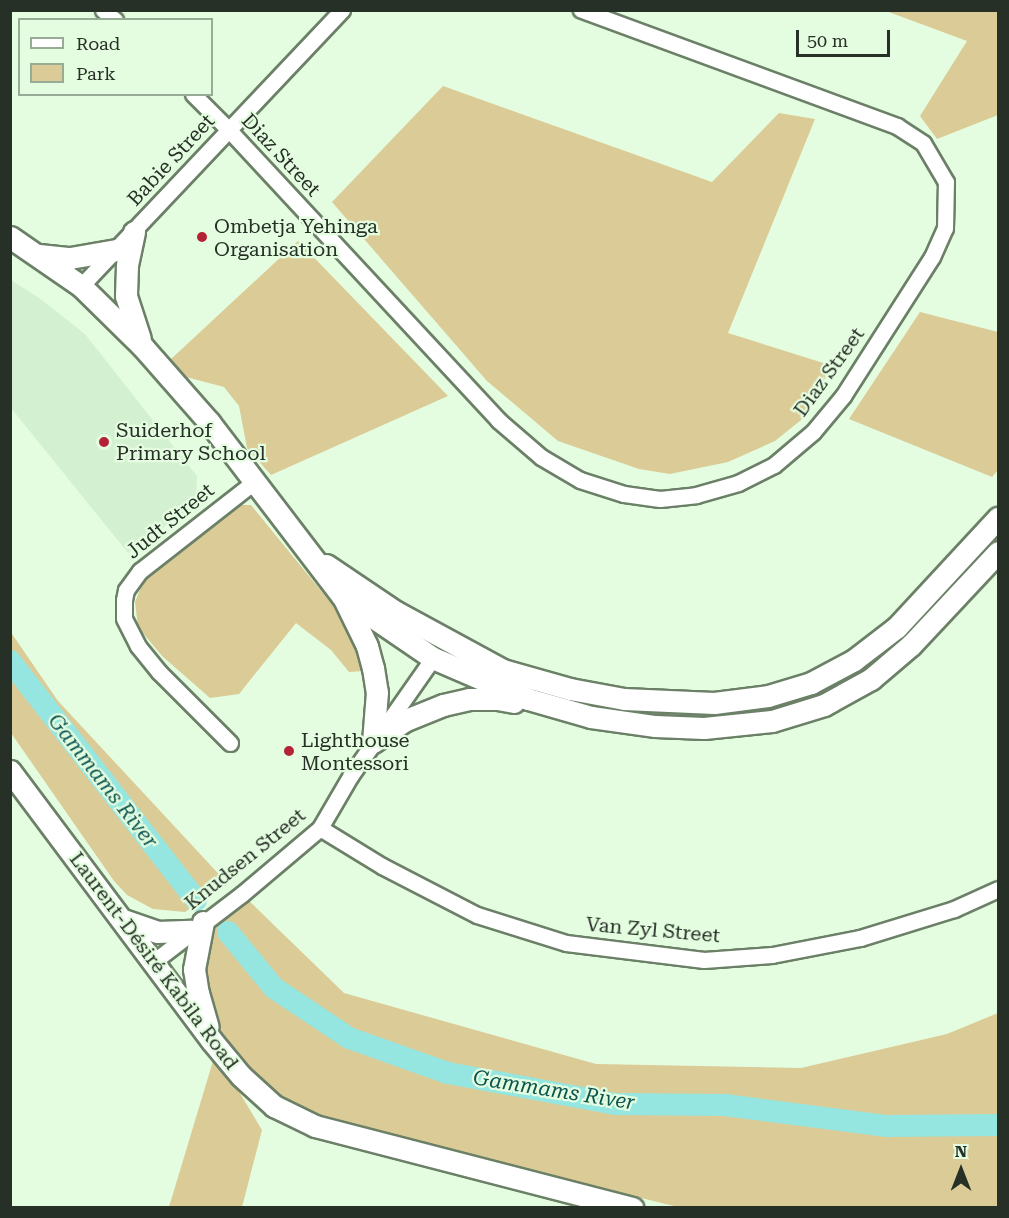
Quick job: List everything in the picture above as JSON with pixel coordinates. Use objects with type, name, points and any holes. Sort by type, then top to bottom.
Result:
[{"type":"street","name":"Babie Street","points":[[81,286],[342,10]]},
{"type":"street","name":"Diaz Street","points":[[195,96],[498,420],[541,457],[580,480],[624,494],[660,499],[696,495],[738,483],[774,465],[813,432],[843,396],[932,257],[945,228],[946,182],[923,143],[897,126],[581,10]]},
{"type":"street","points":[[134,232],[127,266],[126,296],[143,346]]},
{"type":"street","points":[[10,237],[81,286],[143,346],[209,422],[342,596],[367,646],[373,668],[377,692],[373,742]]},
{"type":"street","points":[[35,254],[70,258],[117,250]]},
{"type":"street","name":"Judt Street","points":[[230,743],[159,672],[138,646],[124,618],[124,600],[126,590],[140,571],[255,481]]},
{"type":"street","points":[[433,658],[451,655],[486,667],[570,689],[624,699],[714,702],[768,696],[811,683],[854,660],[897,627],[999,518]]},
{"type":"street","points":[[307,550],[396,612],[502,670]]},
{"type":"street","points":[[373,742],[406,720],[442,705],[469,699],[497,699],[591,717],[655,726],[704,728],[772,721],[824,705],[871,679],[911,645],[999,552]]},
{"type":"street","points":[[342,596],[433,658],[528,699],[591,717]]},
{"type":"street","points":[[396,612],[405,625],[425,639],[433,658]]},
{"type":"street","name":"Knudsen Street","points":[[153,962],[197,926],[242,894],[320,828],[373,742],[433,658]]},
{"type":"street","name":"Laurent-Désiré Kabila Road","points":[[10,771],[212,1041],[241,1076],[274,1106],[315,1126],[633,1208]]},
{"type":"street","name":"Van Zyl Street","points":[[320,828],[381,866],[477,915],[566,943],[704,960],[772,955],[860,938],[954,909],[999,889]]},
{"type":"street","points":[[123,920],[162,932],[197,926],[194,969],[198,993],[212,1041]]},
{"type":"shaded area","name":"Suiderhof Primary School","points":[[11,280],[39,298],[85,334],[197,476],[196,504],[128,553],[11,408]]},
{"type":"green space","points":[[886,11],[998,11],[998,115],[937,139],[920,116],[967,41]]},
{"type":"green space","points":[[443,86],[712,182],[779,113],[815,119],[728,333],[833,366],[801,420],[775,441],[728,462],[670,474],[639,469],[558,441],[487,381],[332,202]]},
{"type":"green space","points":[[298,241],[448,396],[271,475],[247,448],[239,406],[224,387],[186,377],[170,360]]},
{"type":"green space","points":[[920,312],[998,332],[998,470],[992,477],[849,419]]},
{"type":"green space","points":[[240,505],[251,505],[340,614],[356,648],[363,671],[349,672],[331,650],[296,623],[239,694],[210,698],[162,656],[138,627],[135,602],[143,582]]},
{"type":"green space","points":[[10,631],[58,701],[228,884],[185,912],[153,909],[127,895],[114,881],[11,733]]},
{"type":"green space","points":[[242,894],[344,993],[596,1064],[801,1068],[947,1034],[998,1013],[998,1207],[678,1207],[346,1126],[312,1115],[275,1095],[245,1065],[206,1016],[203,922]]},
{"type":"green space","points":[[213,1061],[238,1090],[262,1130],[242,1207],[169,1207]]},
{"type":"waterway","name":"Gammams River","points":[[10,661],[196,900]]},
{"type":"waterway","name":"Gammams River","points":[[228,932],[274,988],[349,1038],[448,1073],[615,1104],[725,1105],[886,1126],[998,1125]]},
{"type":"place","name":"Ombetja Yehinga Organisation","points":[[202,237]]},
{"type":"place","name":"Suiderhof Primary School","points":[[104,442]]},
{"type":"place","name":"Lighthouse Montessori","points":[[289,751]]}]
